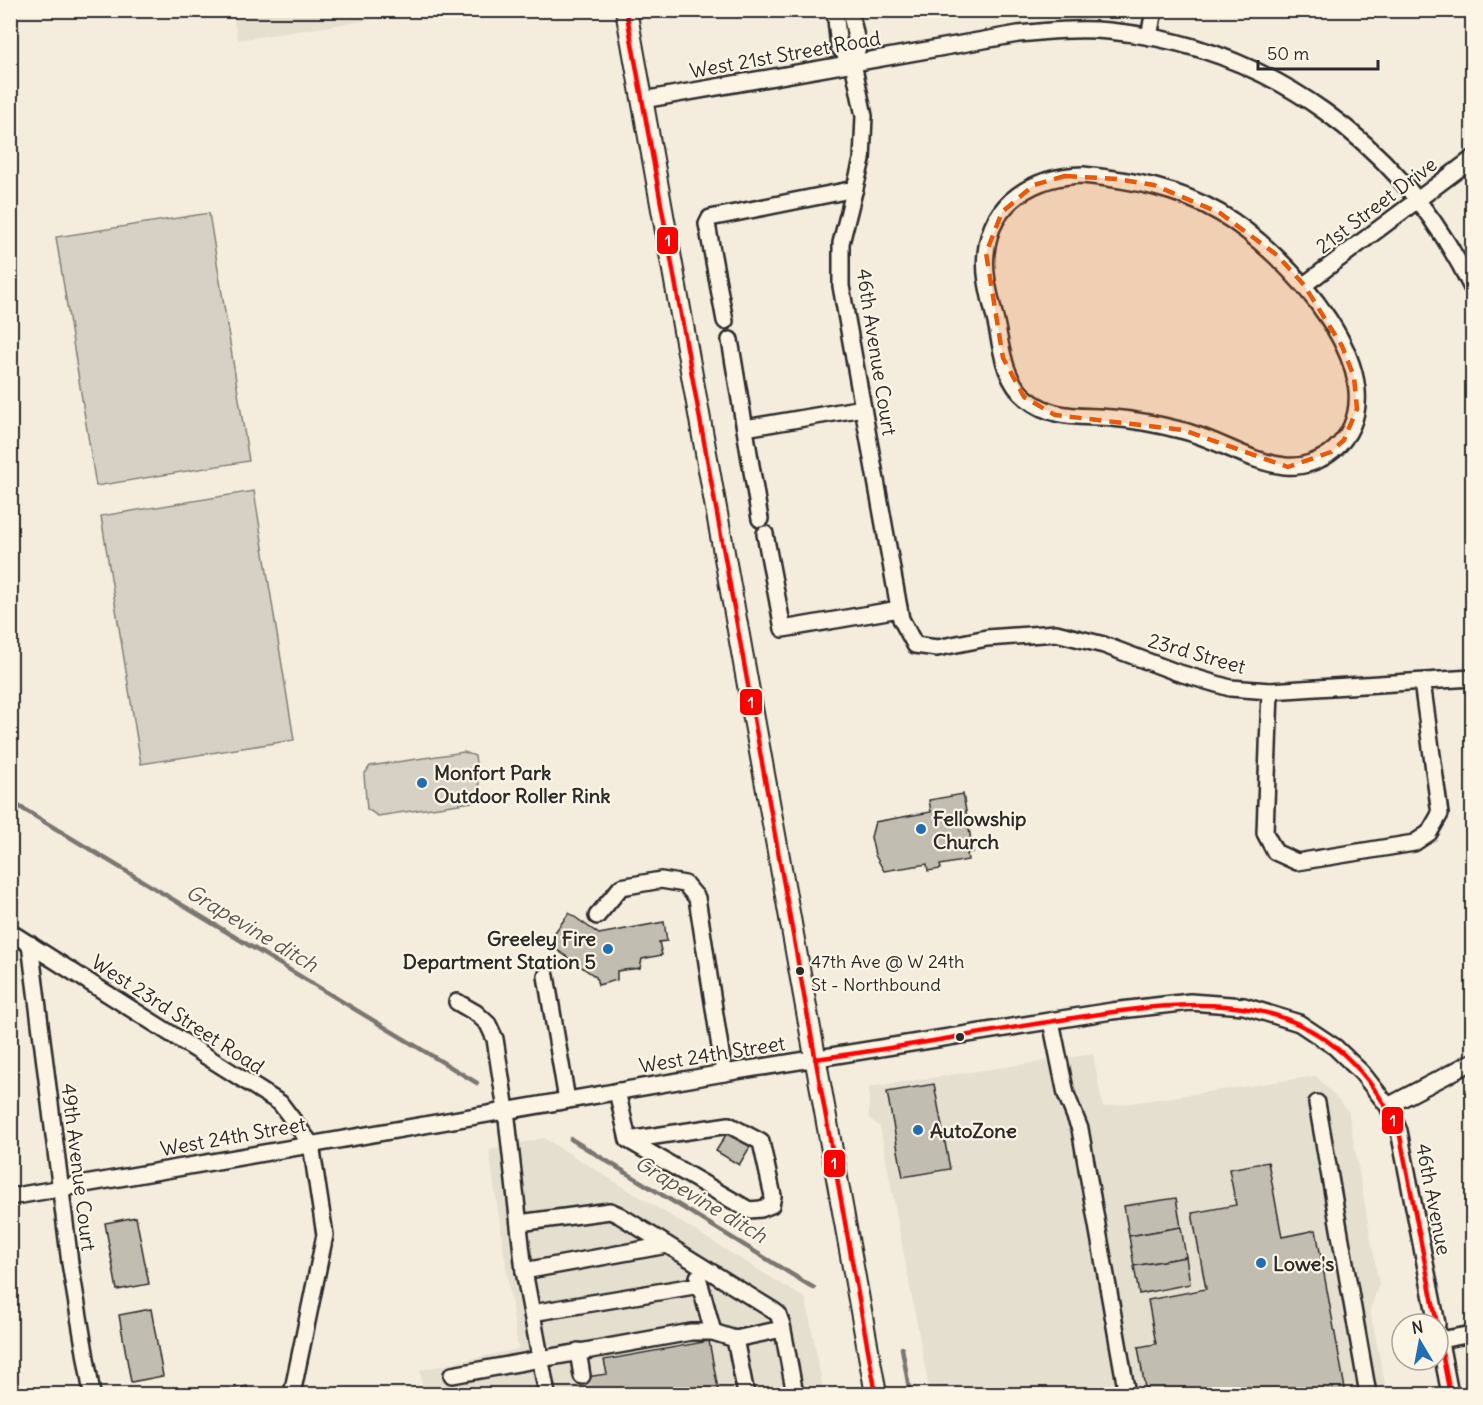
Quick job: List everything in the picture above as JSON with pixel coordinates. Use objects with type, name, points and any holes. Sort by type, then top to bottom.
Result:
[{"type":"main road","points":[[626,10],[876,1395]]},
{"type":"street","points":[[835,10],[839,47],[853,63]]},
{"type":"street","points":[[850,10],[858,46],[853,63]]},
{"type":"street","points":[[1154,10],[1149,37],[1207,52],[1284,85],[1323,110],[1361,140],[1419,199],[1438,225],[1473,288]]},
{"type":"street","name":"West 21st Street Road","points":[[643,100],[1018,34],[1108,31],[1149,37]]},
{"type":"street","name":"46th Avenue Court","points":[[853,63],[864,116],[862,160],[841,243],[841,286],[901,619],[915,645]]},
{"type":"street","name":"21st Street Drive","points":[[1304,285],[1473,159]]},
{"type":"street","points":[[1065,176],[1117,178],[1154,185],[1220,213],[1277,255],[1304,285],[1322,310],[1342,346],[1354,377],[1357,409],[1348,432],[1331,452],[1305,465],[1288,467],[1268,464],[1183,430],[1143,422],[1055,415],[1024,397],[1012,383],[1005,364],[986,273],[986,253],[994,227],[1002,212],[1011,201],[1034,185],[1065,176]]},
{"type":"street","points":[[725,321],[707,224],[710,218],[855,189]]},
{"type":"street","points":[[730,340],[760,519]]},
{"type":"street","points":[[745,428],[863,408]]},
{"type":"street","points":[[765,534],[783,629],[899,609]]},
{"type":"street","name":"23rd Street","points":[[915,645],[937,648],[987,638],[1056,633],[1104,645],[1176,672],[1230,688],[1270,691],[1473,678]]},
{"type":"street","points":[[1270,691],[1265,833],[1275,852],[1285,859],[1296,862],[1414,843],[1429,833],[1440,814],[1422,682]]},
{"type":"street","points":[[597,916],[621,887],[674,880],[692,890],[697,898],[724,1073]]},
{"type":"street","name":"West 23rd Street Road","points":[[10,932],[280,1103],[311,1144]]},
{"type":"street","name":"49th Avenue Court","points":[[30,944],[59,1187],[92,1395]]},
{"type":"street","points":[[546,976],[567,1100]]},
{"type":"street","points":[[457,1002],[476,1012],[488,1024],[495,1039],[506,1110],[524,1271],[547,1395]]},
{"type":"street","name":"West 24th Street","points":[[10,1197],[724,1073],[1051,1021],[1190,1002],[1244,1006],[1299,1023],[1335,1047],[1362,1073],[1388,1106]]},
{"type":"street","points":[[1051,1021],[1066,1094],[1080,1128],[1127,1395]]},
{"type":"street","points":[[1388,1106],[1473,1062]]},
{"type":"street","points":[[617,1091],[628,1140],[748,1210],[761,1209],[771,1204],[773,1196],[764,1147],[729,1125],[628,1140]]},
{"type":"street","points":[[1317,1103],[1368,1395]]},
{"type":"street","name":"46th Avenue","points":[[1388,1106],[1399,1131],[1435,1312]]},
{"type":"street","points":[[292,1395],[324,1235],[311,1144]]},
{"type":"street","points":[[519,1223],[610,1211],[694,1261],[778,1314],[783,1329],[795,1395]]},
{"type":"street","points":[[524,1271],[668,1245]]},
{"type":"street","points":[[694,1261],[713,1332]]},
{"type":"street","points":[[532,1313],[700,1285]]},
{"type":"street","points":[[452,1375],[691,1332],[713,1332],[735,1339],[783,1329]]},
{"type":"street","points":[[1450,1335],[1473,1334]]},
{"type":"street","points":[[735,1339],[746,1395]]},
{"type":"street","points":[[578,1351],[582,1376]]},
{"type":"street","points":[[1446,1372],[1450,1395]]},
{"type":"highlighted area","points":[[1065,176],[1117,179],[1154,185],[1220,213],[1277,255],[1304,285],[1342,346],[1354,377],[1357,409],[1344,440],[1331,452],[1288,467],[1183,430],[1055,415],[1024,397],[1003,358],[986,253],[1002,212],[1034,185]]},
{"type":"shaded area","points":[[232,10],[429,11],[238,40]]},
{"type":"shaded area","points":[[209,213],[249,461],[96,486],[56,237]]},
{"type":"shaded area","points":[[254,491],[294,740],[141,764],[101,516]]},
{"type":"shaded area","name":"Monfort Park Outdoor Roller Rink","points":[[464,752],[475,756],[480,791],[472,802],[378,816],[367,809],[364,775],[370,766]]},
{"type":"shaded area","points":[[1093,1054],[1103,1107],[1316,1076],[1348,1110],[1379,1284],[1370,1310],[1387,1394],[930,1394],[880,1127],[869,1118],[869,1087]]},
{"type":"shaded area","points":[[544,1138],[806,1299],[824,1394],[424,1394],[420,1370],[518,1349],[489,1150]]},
{"type":"building","name":"Fellowship Church","points":[[963,794],[973,852],[967,853],[968,860],[940,865],[941,869],[928,871],[927,864],[884,871],[875,855],[871,837],[875,822],[931,812],[929,800]]},
{"type":"building","name":"Greeley Fire Department Station 5","points":[[569,913],[599,934],[664,922],[667,941],[659,942],[662,955],[642,959],[640,968],[617,971],[617,980],[598,985],[596,977],[547,943]]},
{"type":"building","name":"AutoZone","points":[[934,1084],[950,1169],[903,1177],[887,1092]]},
{"type":"building","points":[[730,1128],[753,1142],[739,1165],[716,1151]]},
{"type":"building","name":"Lowe's","points":[[1268,1162],[1282,1237],[1316,1230],[1346,1394],[1146,1394],[1138,1347],[1156,1344],[1148,1300],[1206,1289],[1192,1213],[1236,1205],[1229,1169]]},
{"type":"building","points":[[1176,1198],[1181,1227],[1129,1236],[1124,1206]]},
{"type":"building","points":[[136,1217],[149,1284],[117,1290],[105,1223]]},
{"type":"building","points":[[1181,1227],[1186,1257],[1134,1266],[1129,1236]]},
{"type":"building","points":[[1186,1257],[1190,1284],[1139,1294],[1134,1266]]},
{"type":"building","points":[[151,1309],[163,1376],[131,1382],[119,1315]]},
{"type":"building","points":[[709,1341],[719,1394],[583,1394],[580,1378],[607,1374],[604,1360]]},
{"type":"building","points":[[247,1386],[249,1394],[209,1393]]},
{"type":"waterway","name":"Grapevine ditch","points":[[10,801],[477,1083]]},
{"type":"waterway","name":"Grapevine ditch","points":[[571,1139],[814,1288]]},
{"type":"waterway","name":"Grapevine ditch","points":[[902,1348],[910,1394]]},
{"type":"tunnel","points":[[582,1376],[586,1394]]},
{"type":"transit line","name":"1","points":[[626,10],[876,1394]]},
{"type":"transit line","name":"1","points":[[815,1059],[1153,1007],[1202,1005],[1249,1009],[1292,1021],[1332,1044],[1368,1080],[1399,1131],[1435,1312]]},
{"type":"transit line","name":"1","points":[[1446,1372],[1450,1394]]},
{"type":"place","name":"Monfort Park Outdoor Roller Rink","points":[[422,783]]},
{"type":"place","name":"Fellowship Church","points":[[921,829]]},
{"type":"place","name":"Greeley Fire Department Station 5","points":[[608,949]]},
{"type":"place","name":"47th Ave @ W 24th St - Northbound","points":[[800,971]]},
{"type":"place","name":"AutoZone","points":[[918,1130]]},
{"type":"place","name":"Lowe's","points":[[1261,1263]]}]
